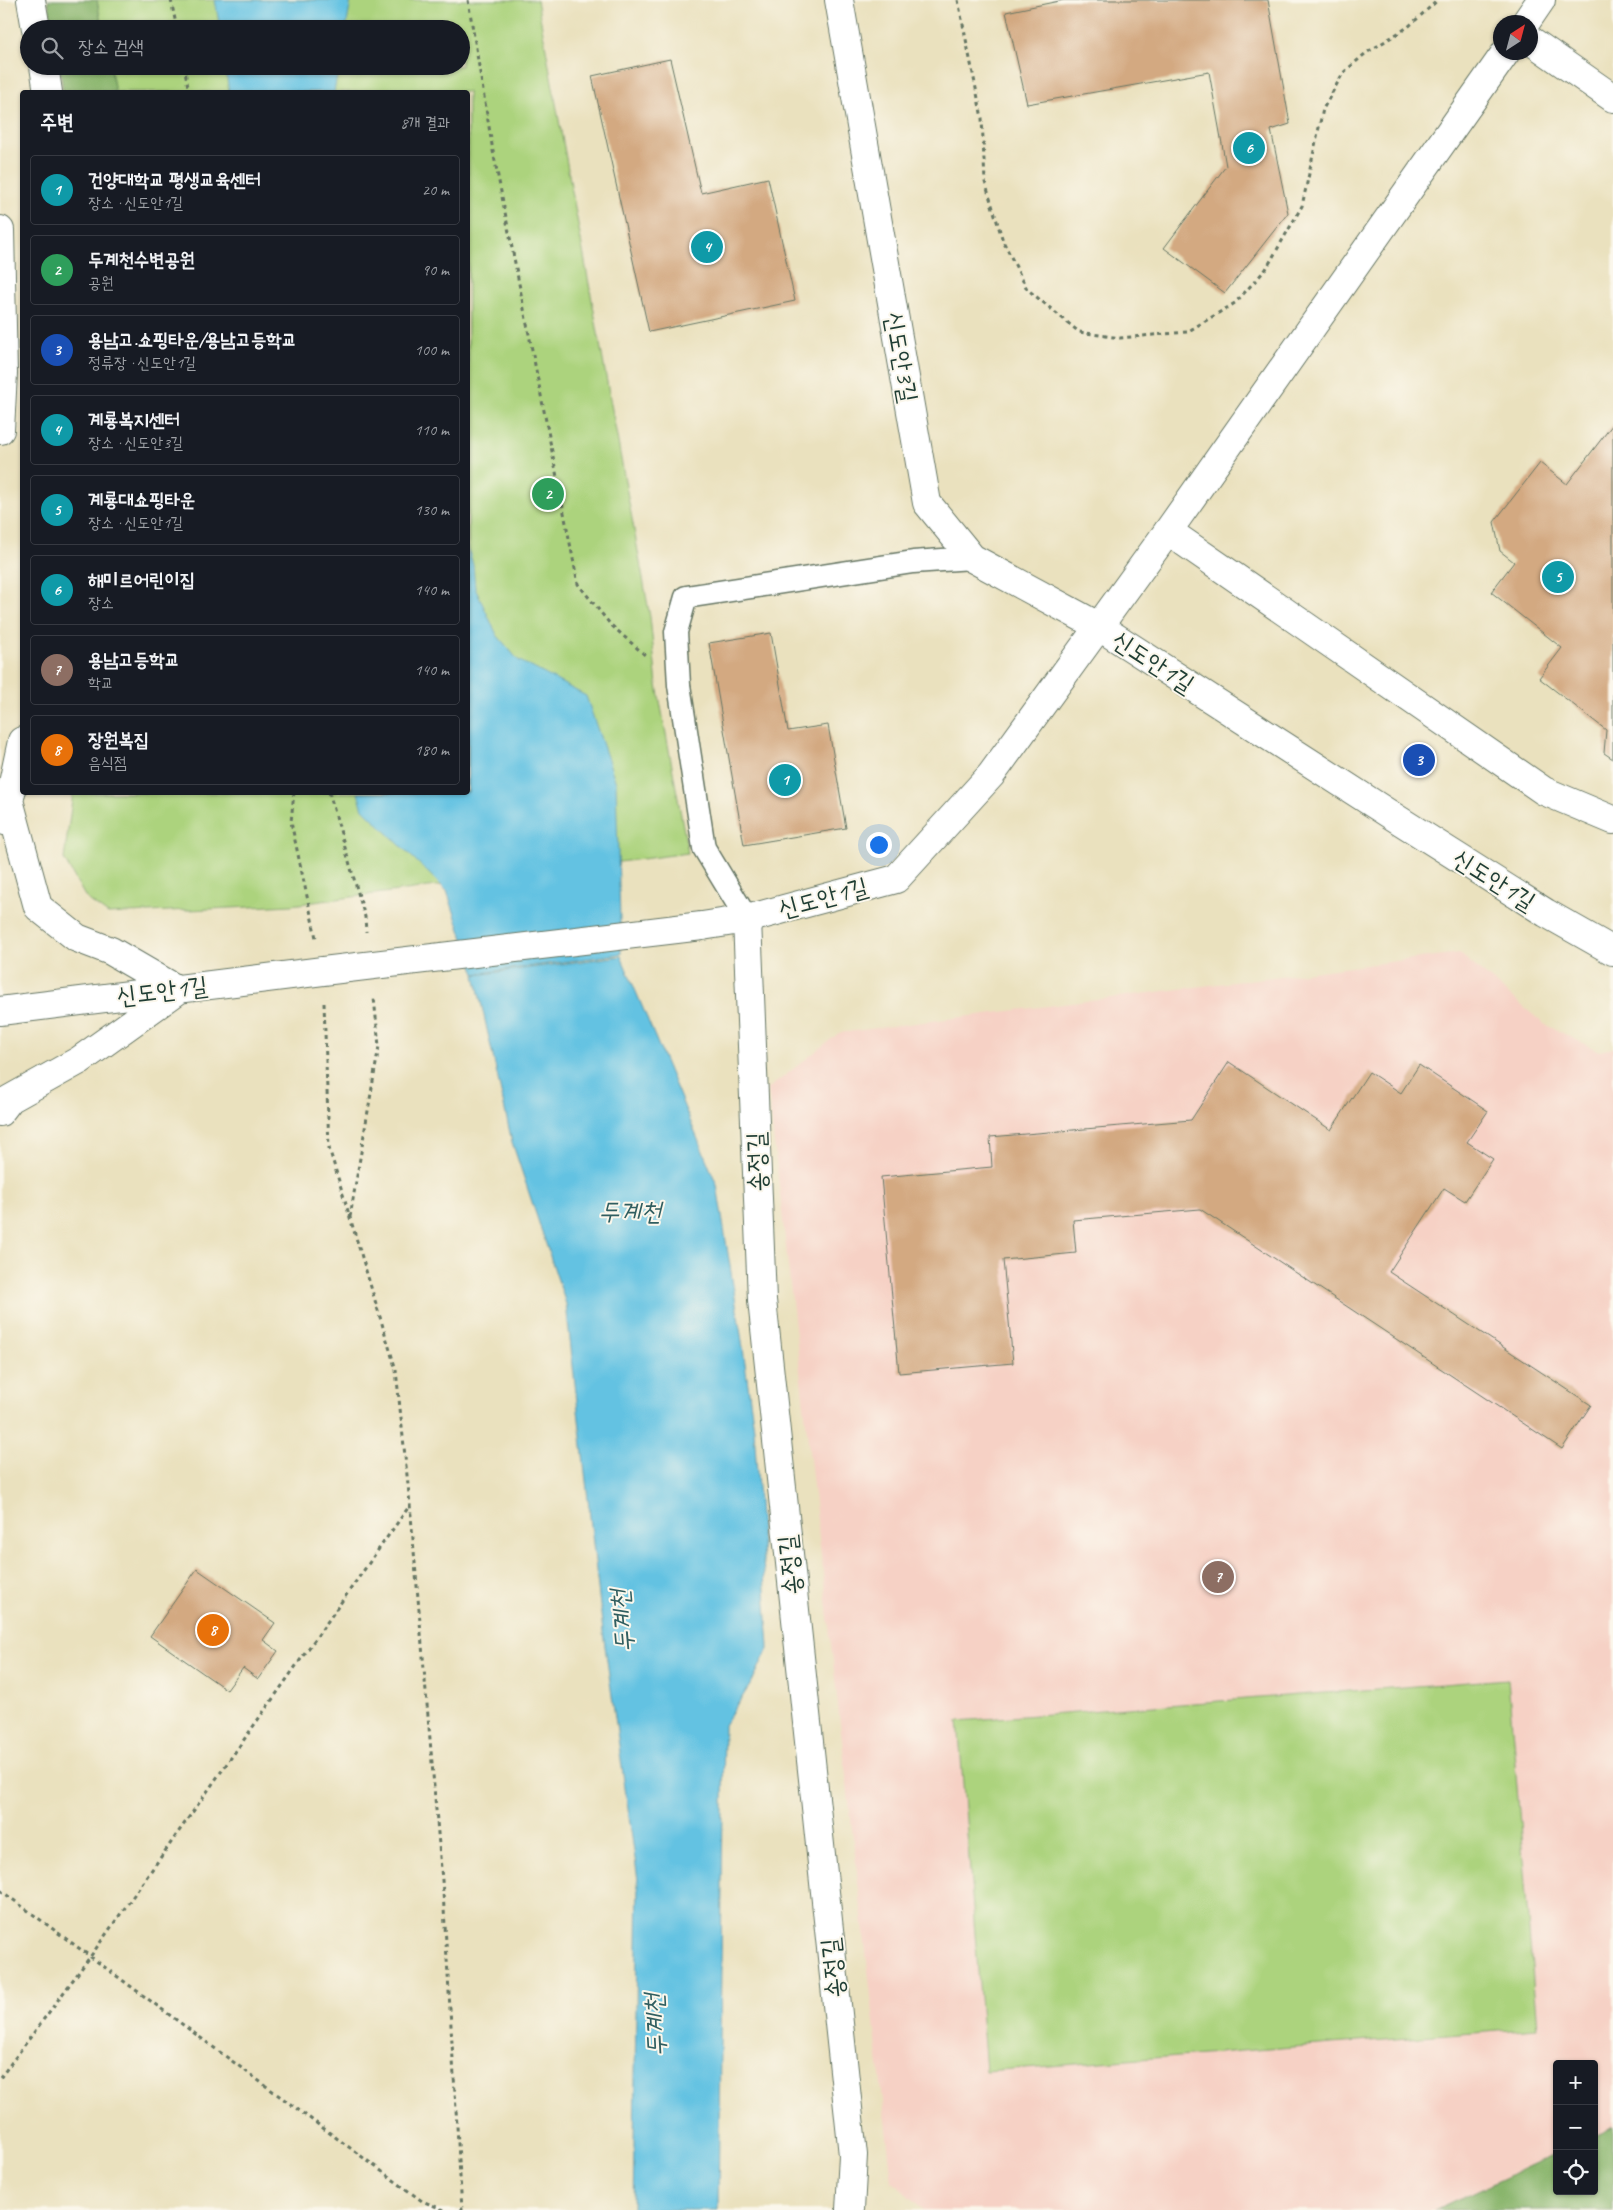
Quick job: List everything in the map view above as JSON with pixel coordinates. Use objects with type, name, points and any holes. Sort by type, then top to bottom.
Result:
[{"type":"street","points":[[31,0],[34,20]]},
{"type":"street","name":"신도안3길","points":[[839,0],[927,504],[972,558],[1098,626]]},
{"type":"street","points":[[1531,15],[1542,0]]},
{"type":"street","points":[[1538,46],[1613,98]]},
{"type":"street","points":[[1098,626],[1168,531],[1500,60]]},
{"type":"street","points":[[45,75],[48,90]]},
{"type":"street","points":[[0,230],[3,374],[0,430]]},
{"type":"street","points":[[1168,531],[1544,791],[1613,820]]},
{"type":"street","name":"신도안1길","points":[[0,1011],[702,926],[747,919],[896,879],[991,775],[1098,626],[1546,913],[1613,951]]},
{"type":"street","points":[[0,837],[10,804],[20,752]]},
{"type":"street","points":[[0,1112],[10,1099],[80,1060],[178,990],[111,951],[77,938],[38,907],[10,804]]},
{"type":"street","name":"송정길","points":[[747,919],[762,1300],[853,2155],[850,2210]]},
{"type":"lane","points":[[747,919],[704,848],[679,685],[676,632],[686,597],[913,562],[972,558]]},
{"type":"path","points":[[171,0],[175,20]]},
{"type":"path","points":[[468,0],[493,151],[578,584],[610,624],[679,685]]},
{"type":"path","points":[[958,0],[982,118],[985,182],[1003,241],[1027,289],[1078,332],[1120,338],[1187,332],[1235,303],[1266,269],[1302,206],[1322,109],[1342,73],[1366,53],[1408,27],[1438,0]]},
{"type":"path","points":[[186,75],[189,90]]},
{"type":"path","points":[[294,795],[290,822],[323,971],[329,1148],[396,1370],[410,1504],[443,1892],[462,2210]]},
{"type":"path","points":[[330,795],[365,917],[367,935]]},
{"type":"path","points":[[350,1217],[379,1046],[373,991]]},
{"type":"path","points":[[0,2078],[90,1957],[410,1504]]},
{"type":"path","points":[[0,1890],[422,2201],[444,2210]]},
{"type":"shaded area","points":[[1459,953],[1544,1024],[1599,1051],[1613,1048],[1613,2127],[1598,2134],[1598,2060],[1553,2060],[1553,2155],[1435,2210],[924,2210],[892,2181],[768,1089],[839,1033]]},
{"type":"green space","points":[[48,0],[97,0],[100,20],[51,20]]},
{"type":"green space","points":[[97,0],[537,0],[650,617],[657,685],[688,853],[291,905],[108,914],[86,898],[64,859],[73,795],[470,795],[470,90],[115,90],[112,75],[470,75],[470,20],[100,20]]},
{"type":"green space","points":[[61,75],[112,75],[115,90],[63,90]]},
{"type":"green space","points":[[1508,1679],[1537,2028],[986,2071],[958,1721]]},
{"type":"green space","points":[[1613,2127],[1613,2210],[1435,2210],[1553,2155],[1553,2195],[1598,2195],[1598,2134]]},
{"type":"water","points":[[215,0],[351,0],[348,20],[218,20]]},
{"type":"water","points":[[226,75],[337,75],[334,90],[229,90]]},
{"type":"water","points":[[470,554],[475,588],[497,635],[518,660],[586,696],[616,783],[621,954],[475,974],[447,891],[363,809],[359,795],[470,795]]},
{"type":"water","name":"두계천","points":[[621,956],[717,1185],[754,1429],[769,1647],[752,1682],[724,1725],[718,2210],[633,2210],[638,1880],[603,1632],[566,1304],[512,1142],[475,975]]},
{"type":"building","points":[[1064,0],[1268,0],[1290,124],[1271,130],[1288,213],[1225,293],[1164,248],[1226,166],[1209,72],[1027,104],[1006,12]]},
{"type":"building","points":[[670,59],[701,193],[768,178],[795,301],[649,332],[592,76]]},
{"type":"building","points":[[1613,424],[1613,759],[1604,753],[1606,730],[1539,678],[1562,648],[1491,592],[1514,562],[1500,551],[1494,522],[1540,463],[1567,484]]},
{"type":"building","points":[[771,633],[788,731],[828,725],[846,828],[744,845],[709,643]]},
{"type":"building","points":[[1229,1062],[1331,1130],[1369,1072],[1401,1093],[1419,1065],[1488,1111],[1467,1142],[1493,1159],[1465,1201],[1444,1188],[1389,1272],[1591,1405],[1562,1449],[1200,1209],[1073,1220],[1076,1253],[1003,1260],[1013,1363],[899,1373],[881,1177],[992,1167],[990,1137],[1191,1120]]},
{"type":"building","points":[[197,1569],[275,1623],[263,1640],[278,1651],[258,1679],[243,1668],[227,1690],[150,1636]]},
{"type":"place","name":"해미르어린이집","points":[[1249,148]]},
{"type":"place","name":"계룡복지센터","points":[[707,247]]},
{"type":"place","name":"두계천수변공원","points":[[548,494]]},
{"type":"place","name":"계룡대쇼핑타운","points":[[1558,577]]},
{"type":"place","name":"용남고.쇼핑타운/용남고등학교","points":[[1419,760]]},
{"type":"place","name":"건양대학교 평생교육센터","points":[[785,780]]},
{"type":"place","name":"용남고등학교","points":[[1218,1577]]},
{"type":"place","name":"장원복집","points":[[213,1630]]}]
